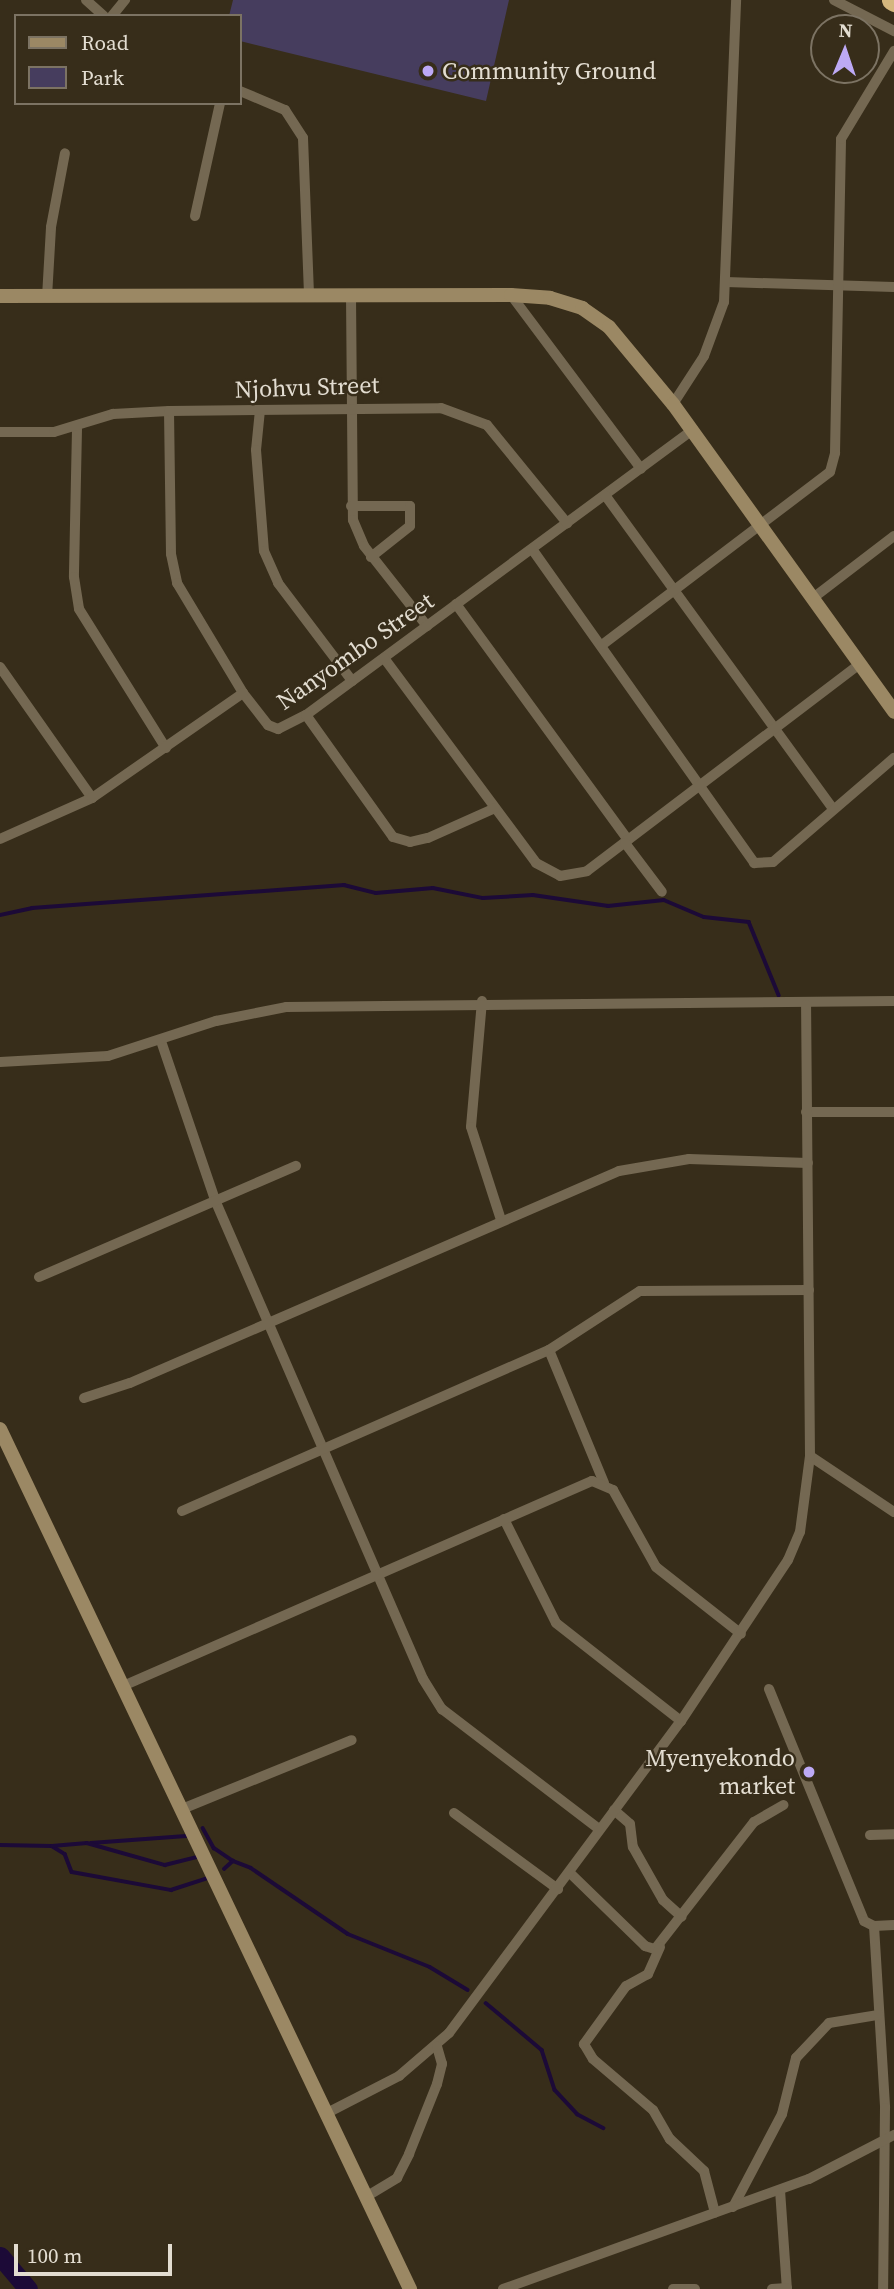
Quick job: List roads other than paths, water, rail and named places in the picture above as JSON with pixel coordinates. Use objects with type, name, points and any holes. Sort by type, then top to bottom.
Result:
[{"type":"street","points":[[86,0],[102,14]]},
{"type":"street","points":[[114,14],[125,0]]},
{"type":"street","points":[[673,404],[713,338],[726,282],[736,0]]},
{"type":"street","points":[[834,0],[894,31]]},
{"type":"street","points":[[602,645],[824,481],[834,463],[841,139],[894,51]]},
{"type":"street","points":[[242,92],[285,110],[303,138],[309,297]]},
{"type":"street","points":[[195,216],[220,105]]},
{"type":"street","points":[[47,297],[51,227],[65,153]]},
{"type":"street","points":[[726,282],[836,288],[894,287]]},
{"type":"street","points":[[0,296],[511,295],[559,300],[595,316],[693,430],[760,528],[894,712]]},
{"type":"street","points":[[511,295],[640,469]]},
{"type":"street","points":[[351,296],[351,506],[357,534],[371,556],[427,626]]},
{"type":"street","name":"Njohvu Street","points":[[0,432],[76,429],[113,414],[350,407],[441,408],[473,416],[499,436],[567,523]]},
{"type":"street","points":[[260,410],[259,516],[267,560],[278,583],[352,681]]},
{"type":"street","points":[[169,411],[173,569],[183,597],[243,692]]},
{"type":"street","points":[[76,429],[74,577],[79,609],[166,748]]},
{"type":"street","name":"Nanyombo Street","points":[[0,839],[92,798],[243,692],[273,728],[306,715],[693,430]]},
{"type":"street","points":[[605,495],[676,589],[833,809]]},
{"type":"street","points":[[351,506],[410,506],[410,526],[371,556]]},
{"type":"street","points":[[813,598],[894,536]]},
{"type":"street","points":[[532,549],[760,865],[774,862],[894,758]]},
{"type":"street","points":[[456,604],[663,892]]},
{"type":"street","points":[[384,658],[536,863],[560,876],[587,870],[627,842],[860,664]]},
{"type":"street","points":[[0,667],[92,798]]},
{"type":"street","points":[[306,715],[393,838],[410,842],[428,838],[495,808]]},
{"type":"street","points":[[0,1062],[96,1058],[161,1041],[259,1009],[482,1001],[806,1005],[894,1001]]},
{"type":"street","points":[[482,1001],[471,1127],[501,1220]]},
{"type":"street","points":[[329,2112],[400,2077],[437,2047],[570,1873],[599,1829],[681,1721],[741,1634],[800,1532],[810,1456],[806,1005]]},
{"type":"street","points":[[161,1041],[215,1200],[379,1572],[423,1679],[442,1709],[599,1829]]},
{"type":"street","points":[[806,1112],[894,1112]]},
{"type":"street","points":[[84,1398],[270,1324],[501,1220],[619,1171],[652,1163],[808,1163]]},
{"type":"street","points":[[39,1277],[296,1166]]},
{"type":"street","points":[[182,1511],[549,1350],[650,1288],[809,1290]]},
{"type":"street","points":[[549,1350],[604,1483],[656,1567],[741,1634]]},
{"type":"street","points":[[0,1429],[369,2195],[410,2289]]},
{"type":"street","points":[[810,1456],[894,1512]]},
{"type":"street","points":[[123,1686],[582,1484],[604,1483]]},
{"type":"street","points":[[504,1519],[556,1623],[681,1721]]},
{"type":"street","points":[[769,1689],[864,1921],[874,1926],[894,1925]]},
{"type":"street","points":[[182,1809],[352,1740]]},
{"type":"street","points":[[715,2213],[704,2171],[670,2138],[653,2110],[593,2059],[584,2044],[626,1986],[648,1974],[660,1947],[754,1822],[784,1805]]},
{"type":"street","points":[[614,1810],[630,1825],[633,1847],[663,1900],[682,1917]]},
{"type":"street","points":[[454,1813],[558,1889]]},
{"type":"street","points":[[870,1835],[894,1834]]},
{"type":"street","points":[[570,1873],[645,1946],[660,1947]]},
{"type":"street","points":[[874,1926],[878,2015],[889,2137],[883,2289]]},
{"type":"street","points":[[733,2207],[782,2114],[796,2058],[829,2023],[878,2015]]},
{"type":"street","points":[[369,2195],[397,2178],[409,2154],[437,2084],[442,2064],[437,2047]]},
{"type":"street","points":[[503,2289],[780,2190],[889,2137]]},
{"type":"street","points":[[772,2289],[787,2289],[780,2190]]},
{"type":"street","points":[[673,2289],[695,2289]]},
{"type":"waterway","points":[[0,915],[32,908],[344,885],[376,893],[433,888],[483,898],[533,895],[608,906],[664,900],[704,917],[749,922],[779,995]]},
{"type":"waterway","points":[[203,1828],[214,1848],[233,1861]]},
{"type":"waterway","points":[[91,1843],[186,1836]]},
{"type":"waterway","points":[[52,1846],[87,1843],[165,1865],[196,1857]]},
{"type":"waterway","points":[[0,1845],[52,1846],[65,1854],[72,1872],[171,1890],[207,1878]]},
{"type":"waterway","points":[[224,1869],[233,1861],[251,1868],[348,1934],[430,1967],[468,1990]]},
{"type":"waterway","points":[[486,2003],[542,2050],[555,2090],[577,2114],[603,2128]]},
{"type":"waterway","points":[[0,2256],[28,2289]]},
{"type":"place","name":"Community Ground","points":[[428,71]]},
{"type":"place","name":"Myenyekondo market","points":[[809,1772]]}]
